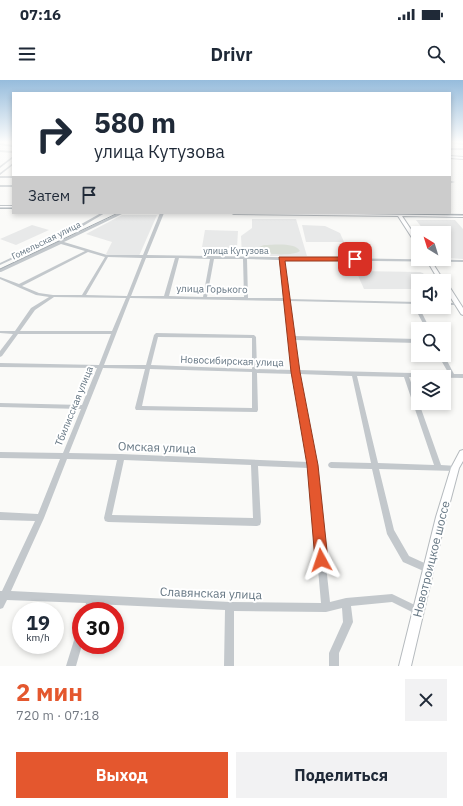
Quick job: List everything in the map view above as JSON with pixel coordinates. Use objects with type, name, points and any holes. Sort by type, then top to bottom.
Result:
[{"type":"main road","points":[[0,208],[12,209]]},
{"type":"main road","points":[[352,214],[463,215]]},
{"type":"main road","points":[[399,214],[411,232]]},
{"type":"main road","points":[[451,214],[463,215]]},
{"type":"main road","points":[[451,294],[461,308]]},
{"type":"main road","name":"Новотроицкое шоссе","points":[[405,666],[428,569],[455,468],[463,453]]},
{"type":"street","points":[[0,177],[12,177]]},
{"type":"street","points":[[0,186],[12,186]]},
{"type":"street","name":"Гомельская улица","points":[[0,264],[77,228],[101,214]]},
{"type":"street","name":"Гомельская улица","points":[[0,271],[120,214]]},
{"type":"street","name":"Тбилисская улица","points":[[0,605],[2,595],[40,518],[162,214]]},
{"type":"street","name":"улица Кутузова","points":[[59,242],[107,256],[177,258],[411,259]]},
{"type":"street","points":[[19,286],[87,251]]},
{"type":"street","points":[[83,297],[107,256]]},
{"type":"street","points":[[166,298],[177,258]]},
{"type":"street","points":[[205,298],[212,258]]},
{"type":"street","points":[[245,258],[246,299]]},
{"type":"street","points":[[281,259],[293,338],[296,372],[312,465],[326,608]]},
{"type":"street","name":"улица Кутузова","points":[[451,260],[463,261]]},
{"type":"street","name":"улица Горького","points":[[0,278],[38,294],[53,296],[411,303]]},
{"type":"street","name":"улица Горького","points":[[0,283],[8,282]]},
{"type":"street","points":[[0,355],[33,309],[53,296]]},
{"type":"street","points":[[451,306],[461,308]]},
{"type":"street","points":[[420,314],[424,322]]},
{"type":"street","points":[[0,332],[114,333]]},
{"type":"street","points":[[156,335],[254,337],[255,410],[138,408],[148,367],[156,335]]},
{"type":"street","points":[[293,338],[411,341]]},
{"type":"street","points":[[445,362],[452,375]]},
{"type":"street","name":"Новосибирская улица","points":[[0,365],[148,367],[463,376]]},
{"type":"street","points":[[354,374],[377,467],[390,531],[406,558],[428,569]]},
{"type":"street","points":[[406,375],[439,468]]},
{"type":"street","points":[[0,405],[84,407]]},
{"type":"street","name":"Омская улица","points":[[0,455],[121,457],[312,465]]},
{"type":"street","points":[[121,457],[108,518],[257,522],[254,462]]},
{"type":"street","points":[[331,466],[455,468]]},
{"type":"street","points":[[0,516],[40,518]]},
{"type":"street","name":"Славянская улица","points":[[2,595],[230,606],[326,608],[346,602],[392,598],[418,611]]},
{"type":"street","points":[[334,666],[334,653],[348,622],[346,602]]},
{"type":"street","points":[[229,666],[230,606]]},
{"type":"street","points":[[71,666],[75,654]]},
{"type":"shaded area","points":[[122,215],[157,215],[139,256],[108,256],[106,254],[112,242],[86,234]]},
{"type":"shaded area","points":[[252,219],[296,219],[307,256],[242,256],[241,236],[252,228]]},
{"type":"shaded area","points":[[416,220],[455,220],[463,229],[463,259],[451,258],[451,226],[421,226]]},
{"type":"shaded area","points":[[32,225],[49,230],[16,245],[0,239]]},
{"type":"shaded area","points":[[302,225],[325,226],[340,233],[344,242],[306,242]]},
{"type":"shaded area","points":[[205,230],[238,231],[237,248],[202,247]]},
{"type":"shaded area","points":[[264,245],[289,245],[294,246],[300,251],[292,254],[280,254],[258,251],[259,247]]},
{"type":"shaded area","points":[[356,271],[420,272],[424,274],[411,274],[411,289],[364,289]]},
{"type":"tram line","points":[[0,208],[12,208]]},
{"type":"tram line","points":[[0,269],[116,214]]},
{"type":"tram line","points":[[391,214],[463,215]]},
{"type":"route","points":[[321,560],[312,465],[296,372],[293,338],[281,259],[355,259]]}]
